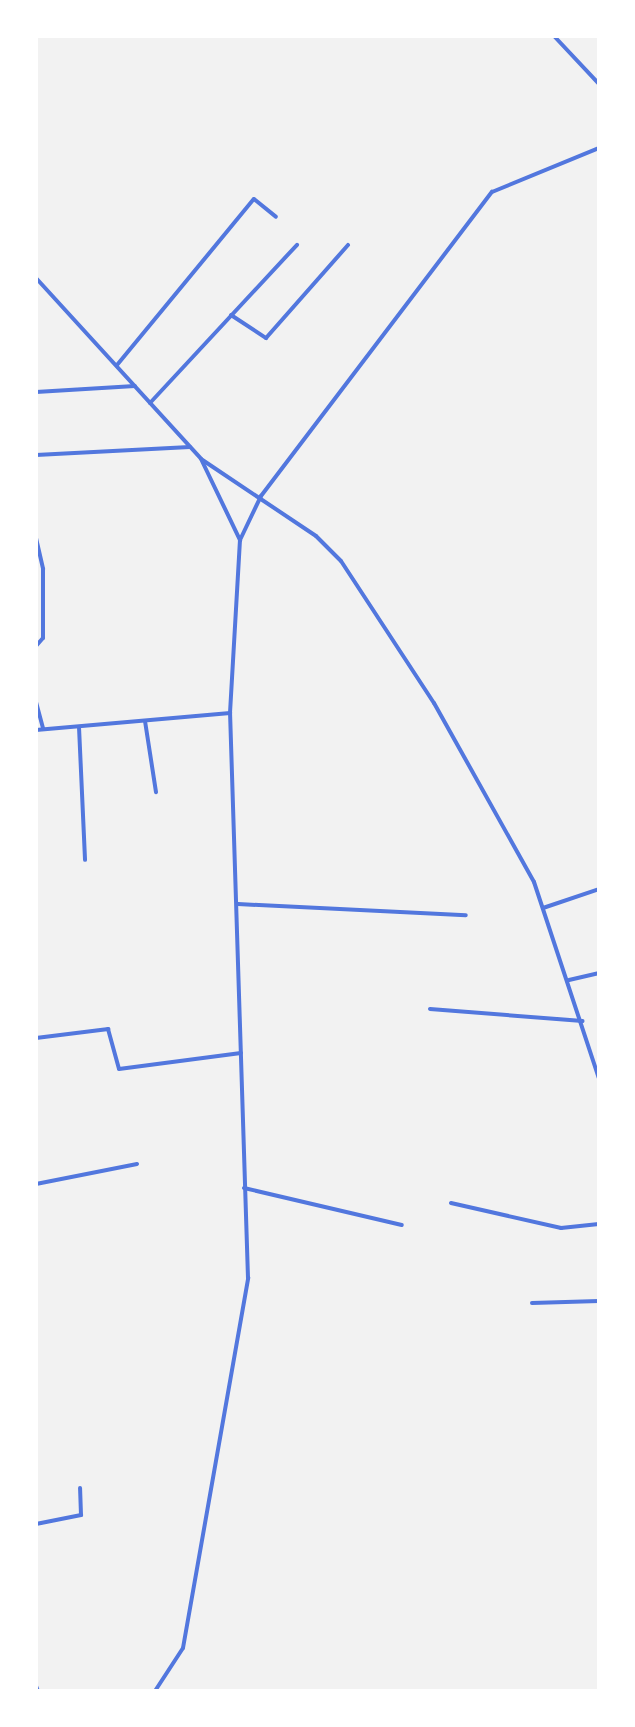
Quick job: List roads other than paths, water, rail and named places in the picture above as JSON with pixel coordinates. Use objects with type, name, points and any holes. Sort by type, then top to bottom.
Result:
[{"type":"street","points":[[554,36],[599,84]]},
{"type":"street","points":[[155,1691],[183,1648],[247,1287],[230,713],[240,540],[261,496],[492,192],[599,148]]},
{"type":"street","points":[[117,365],[254,199],[276,217]]},
{"type":"street","points":[[150,403],[297,245]]},
{"type":"street","points":[[231,315],[266,338],[348,245]]},
{"type":"street","points":[[36,278],[39,286],[117,365],[201,459],[261,496],[341,561],[434,703],[543,908],[583,1021],[599,1078]]},
{"type":"street","points":[[36,392],[135,386]]},
{"type":"street","points":[[36,455],[190,447]]},
{"type":"street","points":[[201,459],[240,540]]},
{"type":"street","points":[[36,538],[43,584],[43,638],[36,646]]},
{"type":"street","points":[[36,702],[43,729]]},
{"type":"street","points":[[36,730],[230,713]]},
{"type":"street","points":[[145,721],[156,792]]},
{"type":"street","points":[[79,727],[85,860]]},
{"type":"street","points":[[543,908],[599,889]]},
{"type":"street","points":[[238,904],[466,915]]},
{"type":"street","points":[[569,980],[599,973]]},
{"type":"street","points":[[430,1009],[583,1021]]},
{"type":"street","points":[[36,1038],[108,1029],[119,1069],[241,1053]]},
{"type":"street","points":[[36,1184],[137,1164]]},
{"type":"street","points":[[244,1188],[402,1225]]},
{"type":"street","points":[[451,1203],[558,1228],[599,1224]]},
{"type":"street","points":[[532,1303],[599,1301]]},
{"type":"street","points":[[36,1524],[81,1515],[80,1488]]}]
